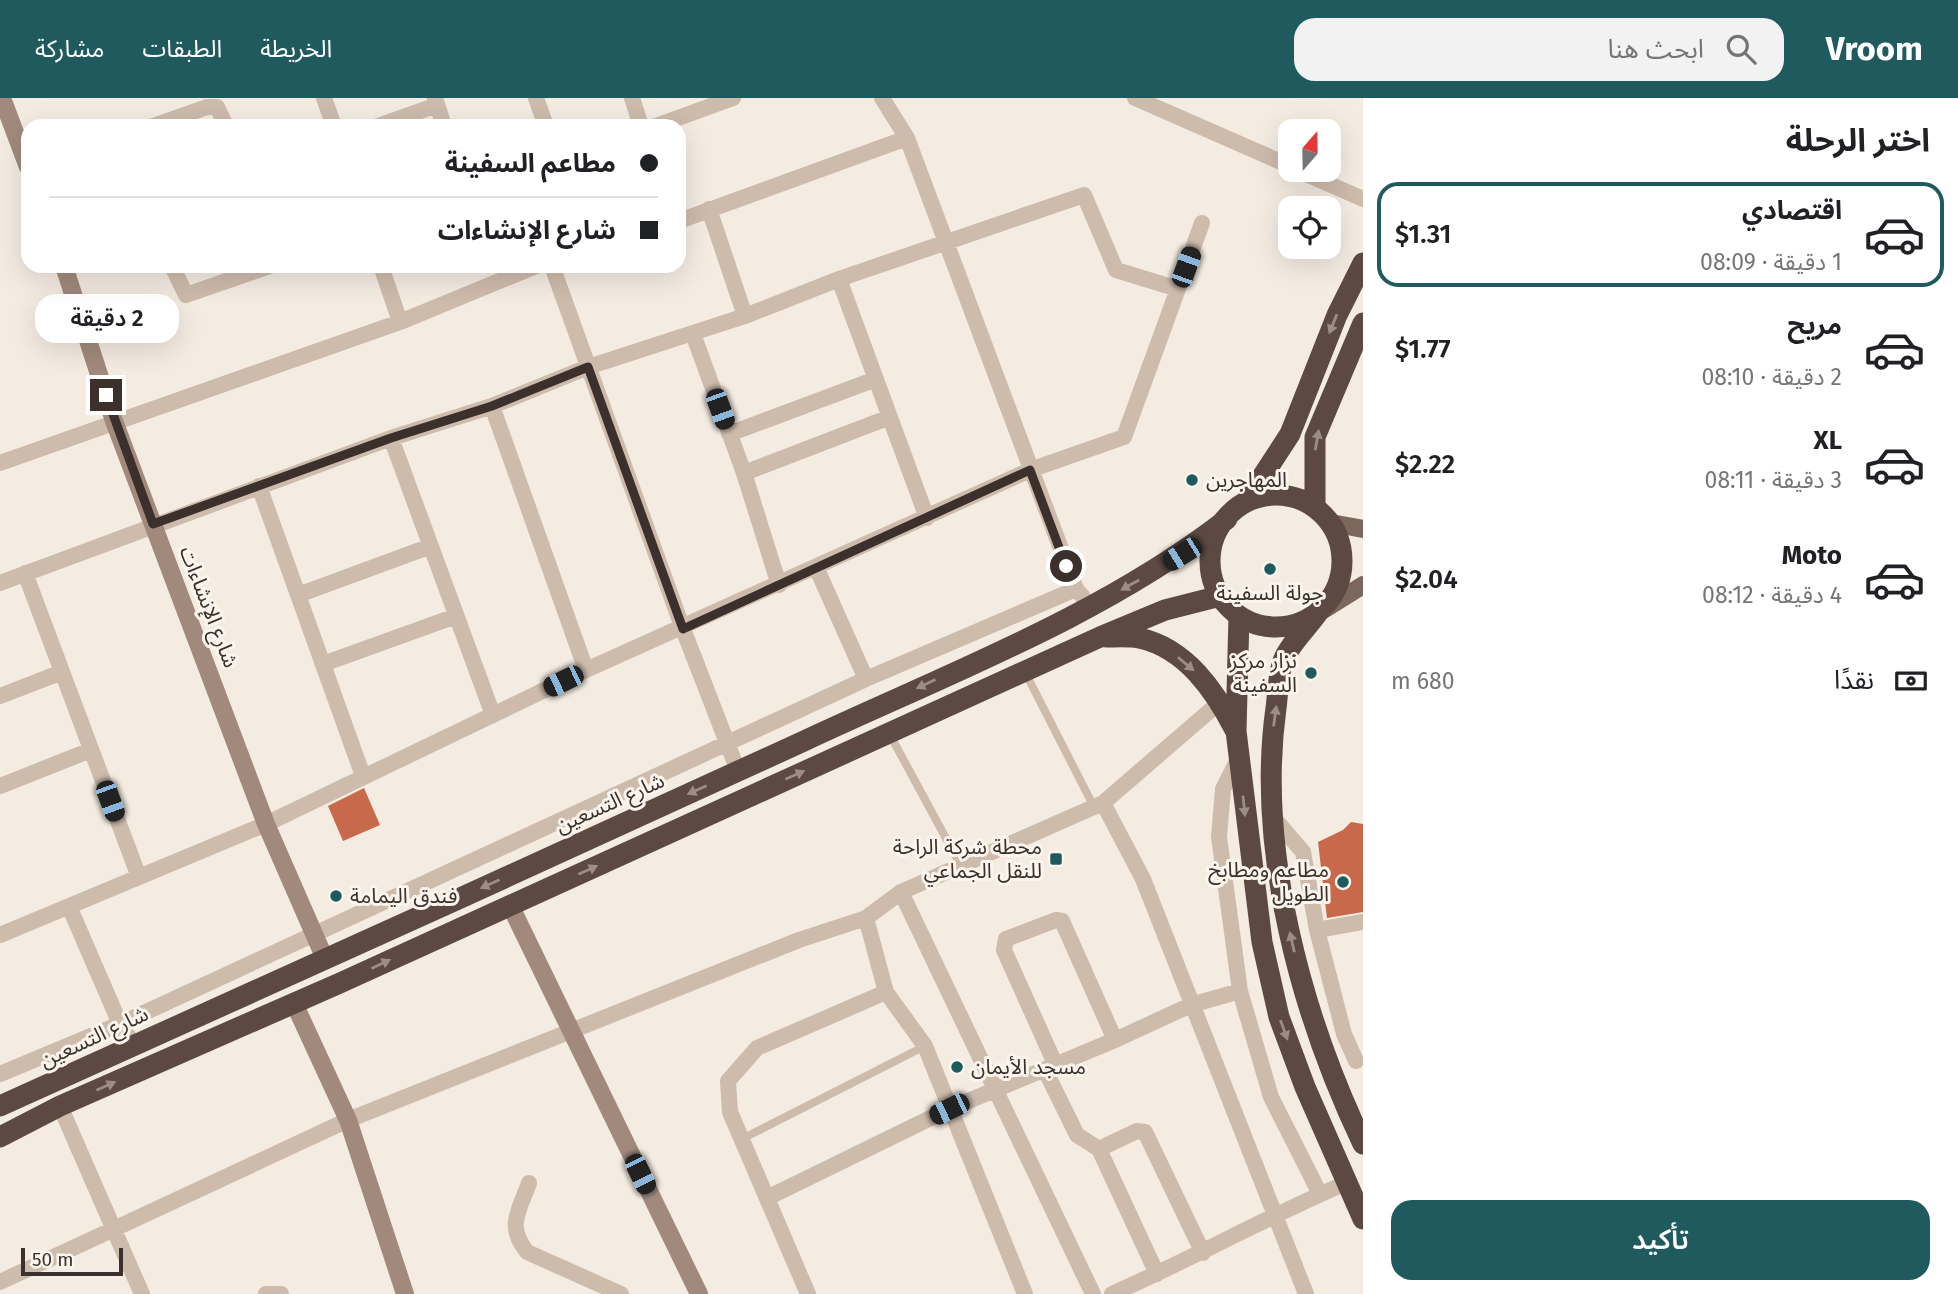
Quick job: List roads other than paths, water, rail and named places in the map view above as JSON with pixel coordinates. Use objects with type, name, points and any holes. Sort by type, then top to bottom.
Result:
[{"type":"highway","points":[[1317,614],[1292,626],[1265,627],[1239,616],[1220,596],[1212,577],[1210,556],[1215,536],[1227,519],[1247,500],[1290,434],[1337,315],[1363,263]]},
{"type":"highway","points":[[1315,508],[1315,438],[1362,326]]},
{"type":"highway","points":[[1362,326],[1363,358]]},
{"type":"highway","points":[[1247,500],[1272,495],[1294,498],[1315,508],[1331,523],[1341,546],[1342,571],[1334,595],[1283,660],[1272,738],[1273,817],[1290,934],[1331,1076],[1361,1136]]},
{"type":"highway","name":"شارع التسعين","points":[[0,1106],[738,771],[1093,606],[1182,554],[1227,519]]},
{"type":"highway","points":[[0,1137],[60,1106],[340,983],[1100,637],[1165,610],[1220,596]]},
{"type":"highway","points":[[1239,616],[1236,730],[1262,942],[1279,1017],[1363,1219]]},
{"type":"highway","points":[[1100,637],[1140,638],[1181,658],[1214,690],[1236,730]]},
{"type":"highway","points":[[325,959],[340,983]]},
{"type":"main road","points":[[1331,523],[1363,530]]},
{"type":"main road","points":[[1317,614],[1363,585]]},
{"type":"street","points":[[2,98],[21,148]]},
{"type":"street","points":[[324,98],[332,119]]},
{"type":"street","points":[[536,98],[544,119]]},
{"type":"street","points":[[632,98],[639,119]]},
{"type":"street","points":[[675,119],[733,98]]},
{"type":"street","points":[[1135,98],[1278,161]]},
{"type":"street","points":[[884,100],[906,138],[1076,589],[1093,606]]},
{"type":"street","points":[[395,119],[436,102],[442,119]]},
{"type":"street","points":[[173,119],[207,107],[217,107],[223,119]]},
{"type":"street","points":[[686,218],[906,138]]},
{"type":"street","points":[[1324,182],[1363,199]]},
{"type":"street","points":[[0,583],[153,524],[391,438],[492,406],[588,367],[745,316],[839,279],[1084,195],[1116,270],[1178,289]]},
{"type":"street","points":[[709,209],[745,316]]},
{"type":"street","points":[[0,935],[267,824],[586,670],[683,629],[1030,470],[1124,437],[1202,223]]},
{"type":"street","name":"شارع الإنشاءات","points":[[66,273],[114,421],[267,824],[325,959]]},
{"type":"street","points":[[174,273],[186,295],[250,273]]},
{"type":"street","points":[[383,273],[400,322]]},
{"type":"street","points":[[0,464],[114,421],[400,322],[519,273]]},
{"type":"street","points":[[554,273],[683,629],[738,771]]},
{"type":"street","points":[[839,279],[928,518]]},
{"type":"street","points":[[693,334],[744,473],[779,585]]},
{"type":"street","points":[[729,434],[876,379]]},
{"type":"street","points":[[492,406],[586,670]]},
{"type":"street","points":[[744,473],[890,418]]},
{"type":"street","points":[[391,438],[493,715]]},
{"type":"street","points":[[258,486],[363,776]]},
{"type":"street","points":[[298,595],[431,547]]},
{"type":"street","points":[[816,567],[866,679]]},
{"type":"street","points":[[25,573],[139,877]]},
{"type":"street","points":[[0,1074],[120,1024],[314,936],[866,679],[1076,589]]},
{"type":"street","points":[[323,664],[456,616]]},
{"type":"street","points":[[0,696],[62,672]]},
{"type":"street","points":[[0,1282],[348,1119],[799,940],[866,918],[901,892],[1098,805],[1220,702]]},
{"type":"street","points":[[0,786],[91,750]]},
{"type":"street","points":[[1239,757],[1223,789],[1219,837],[1240,991],[1270,1097],[1320,1194]]},
{"type":"street","points":[[1098,805],[1143,879],[1306,1294]]},
{"type":"street","points":[[1273,817],[1303,852],[1317,930],[1344,1034],[1359,1059],[1331,1076]]},
{"type":"street","points":[[901,892],[1093,1294]]},
{"type":"street","points":[[510,905],[699,1294]]},
{"type":"street","points":[[69,906],[120,1024],[134,1045]]},
{"type":"street","points":[[866,918],[886,992],[925,1046],[1025,1294]]},
{"type":"street","points":[[1115,1040],[1062,921],[1056,920],[1006,939],[1004,950],[1077,1135],[1099,1149],[1157,1274]]},
{"type":"street","points":[[1317,930],[1363,922]]},
{"type":"street","points":[[767,1198],[949,1109],[1050,1068],[1191,1005],[1240,991]]},
{"type":"street","points":[[808,1294],[742,1139],[727,1097],[728,1082],[736,1068],[757,1048],[886,992]]},
{"type":"street","points":[[294,1003],[348,1119],[405,1294]]},
{"type":"street","points":[[60,1106],[142,1294]]},
{"type":"street","points":[[1099,1149],[1137,1131],[1145,1132],[1203,1253]]},
{"type":"street","points":[[529,1183],[514,1226],[517,1240],[527,1252],[583,1286],[621,1294]]},
{"type":"street","points":[[1112,1294],[1203,1253],[1273,1215],[1346,1183]]},
{"type":"street","points":[[266,1294],[281,1294]]},
{"type":"lane","points":[[1025,671],[1098,805]]},
{"type":"lane","points":[[889,733],[961,866]]},
{"type":"lane","points":[[742,1139],[925,1046]]},
{"type":"place","name":"المهاجرين","points":[[1192,480]]},
{"type":"place","name":"جولة السفينة","points":[[1270,569]]},
{"type":"place","name":"نزار مركز السفينة","points":[[1311,673]]},
{"type":"place","name":"محطة شركة الراحة للنقل الجماعي","points":[[1056,859]]},
{"type":"place","name":"مطاعم ومطابخ الطويل","points":[[1343,882]]},
{"type":"place","name":"فندق اليمامة","points":[[336,896]]},
{"type":"place","name":"مسجد الأيمان","points":[[957,1067]]}]
